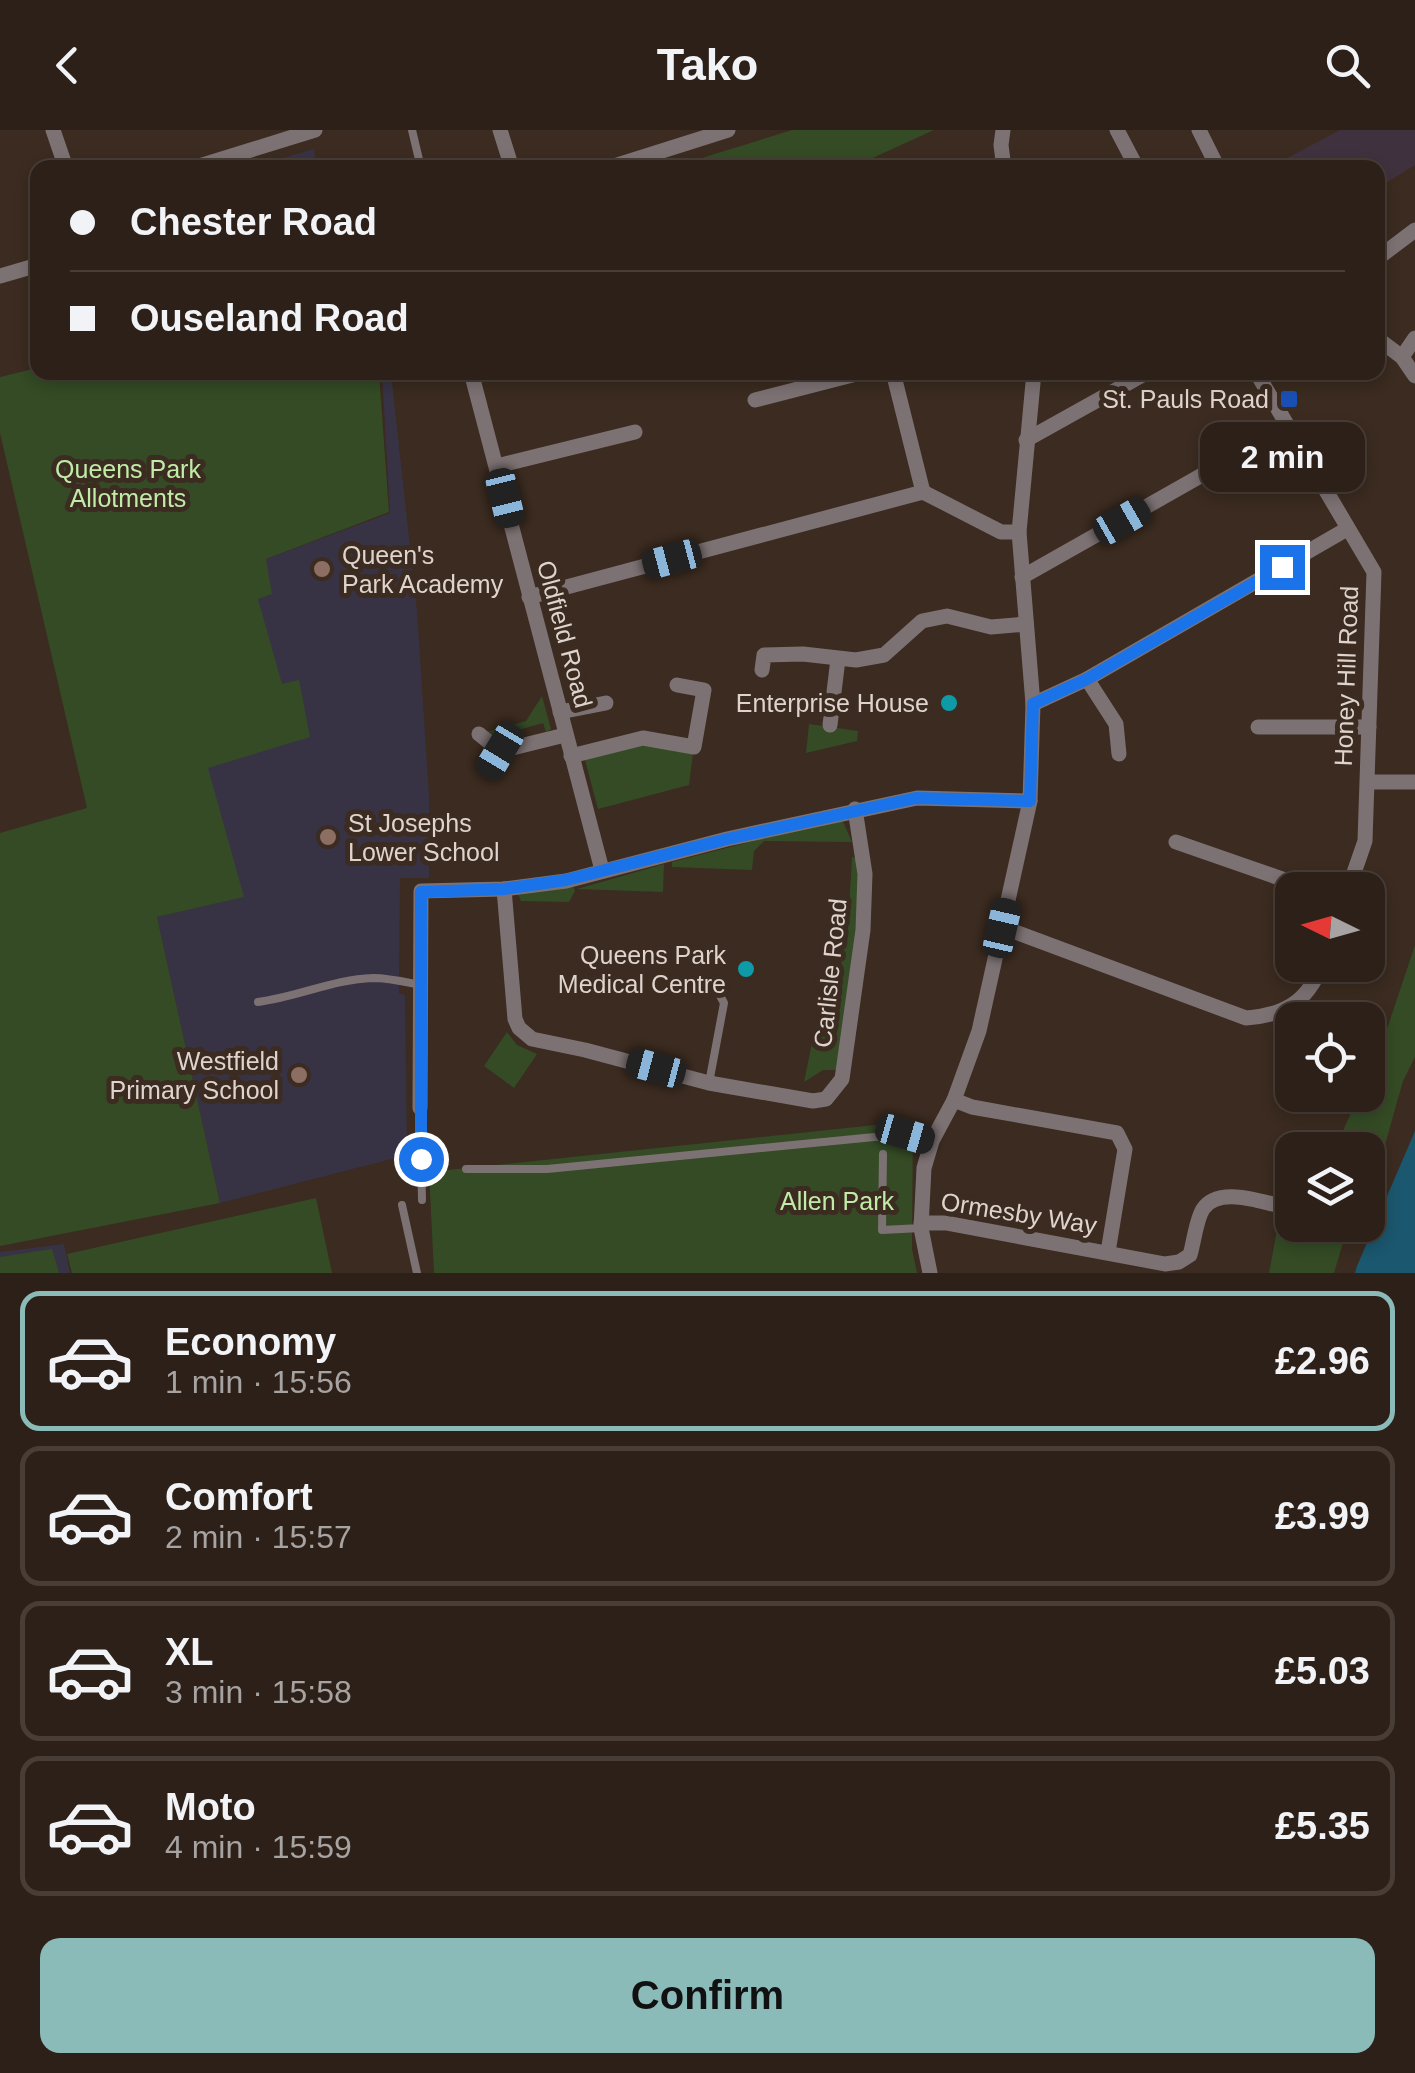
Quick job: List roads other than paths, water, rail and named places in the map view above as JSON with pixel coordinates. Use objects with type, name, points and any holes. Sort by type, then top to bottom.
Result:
[{"type":"street","points":[[53,130],[63,160]]},
{"type":"street","points":[[219,160],[315,130]]},
{"type":"street","points":[[500,130],[509,160]]},
{"type":"street","points":[[633,160],[728,130]]},
{"type":"street","points":[[1003,130],[1003,160]]},
{"type":"street","points":[[1117,130],[1133,160]]},
{"type":"street","points":[[1199,130],[1214,160]]},
{"type":"street","points":[[1385,253],[1415,230]]},
{"type":"street","points":[[0,276],[30,267]]},
{"type":"street","points":[[1402,358],[1415,338]]},
{"type":"street","points":[[1385,345],[1402,358],[1415,376]]},
{"type":"street","name":"Oldfield Road","points":[[473,380],[602,870]]},
{"type":"street","points":[[755,400],[833,380]]},
{"type":"street","points":[[896,380],[923,492]]},
{"type":"street","points":[[930,1273],[921,1226],[920,1194],[932,1141],[954,1100],[979,1031],[1030,801],[1033,704],[1019,532],[1033,380]]},
{"type":"street","points":[[1026,440],[1134,380]]},
{"type":"street","name":"Honey Hill Road","points":[[1261,380],[1374,572],[1368,782],[1364,840],[1354,872]]},
{"type":"street","points":[[1022,577],[1287,426]]},
{"type":"street","points":[[497,466],[634,432]]},
{"type":"street","points":[[529,598],[923,492],[1000,532],[1019,532]]},
{"type":"street","points":[[1033,704],[1087,679],[1347,530]]},
{"type":"street","points":[[763,662],[803,654],[856,660],[884,655],[922,621],[948,616],[991,627],[1026,624]]},
{"type":"street","points":[[830,724],[838,658]]},
{"type":"street","points":[[1087,679],[1116,724],[1118,754]]},
{"type":"street","points":[[571,756],[643,738],[694,747],[704,690],[677,685]]},
{"type":"street","points":[[560,712],[606,703]]},
{"type":"street","points":[[1258,727],[1369,727]]},
{"type":"street","points":[[479,734],[500,751],[488,770]]},
{"type":"street","name":"Oldfield Road","points":[[500,751],[565,734]]},
{"type":"street","points":[[1368,782],[1415,782]]},
{"type":"street","points":[[420,1108],[421,892],[504,889],[566,880],[855,809],[916,798],[1030,801]]},
{"type":"street","name":"Carlisle Road","points":[[504,889],[515,1018],[519,1028],[532,1039],[710,1082],[813,1101],[826,1099],[842,1080],[864,930],[865,874],[855,809]]},
{"type":"street","points":[[1176,842],[1275,876]]},
{"type":"street","points":[[1002,928],[1246,1018],[1276,1016],[1303,1000],[1313,982]]},
{"type":"street","name":"Ormesby Way","points":[[954,1100],[972,1107],[1117,1133],[1125,1148],[1108,1252]]},
{"type":"street","name":"Ormesby Way","points":[[921,1226],[946,1223],[1165,1264],[1190,1255],[1202,1210],[1212,1201],[1226,1196],[1275,1208]]},
{"type":"lane","points":[[412,130],[420,160]]},
{"type":"lane","points":[[258,1002],[373,978],[420,985]]},
{"type":"lane","points":[[710,1082],[724,1003],[711,979]]},
{"type":"lane","points":[[420,1108],[422,1200]]},
{"type":"lane","points":[[466,1169],[547,1169],[905,1134],[932,1141]]},
{"type":"lane","points":[[883,1154],[882,1230],[921,1226]]},
{"type":"lane","points":[[402,1204],[417,1273]]},
{"type":"water","points":[[1415,1131],[1415,1273],[1355,1273],[1367,1242],[1385,1242],[1385,1201]]},
{"type":"place","name":"St. Pauls Road","points":[[1289,399]]},
{"type":"place","name":"Queen's Park Academy","points":[[322,569]]},
{"type":"place","name":"Enterprise House","points":[[949,703]]},
{"type":"place","name":"St Josephs Lower School","points":[[328,837]]},
{"type":"place","name":"Queens Park Medical Centre","points":[[746,969]]},
{"type":"place","name":"Westfield Primary School","points":[[299,1075]]},
{"type":"park label","name":"Queens Park Allotments","points":[[128,484]]},
{"type":"park label","name":"Allen Park","points":[[837,1201]]}]
